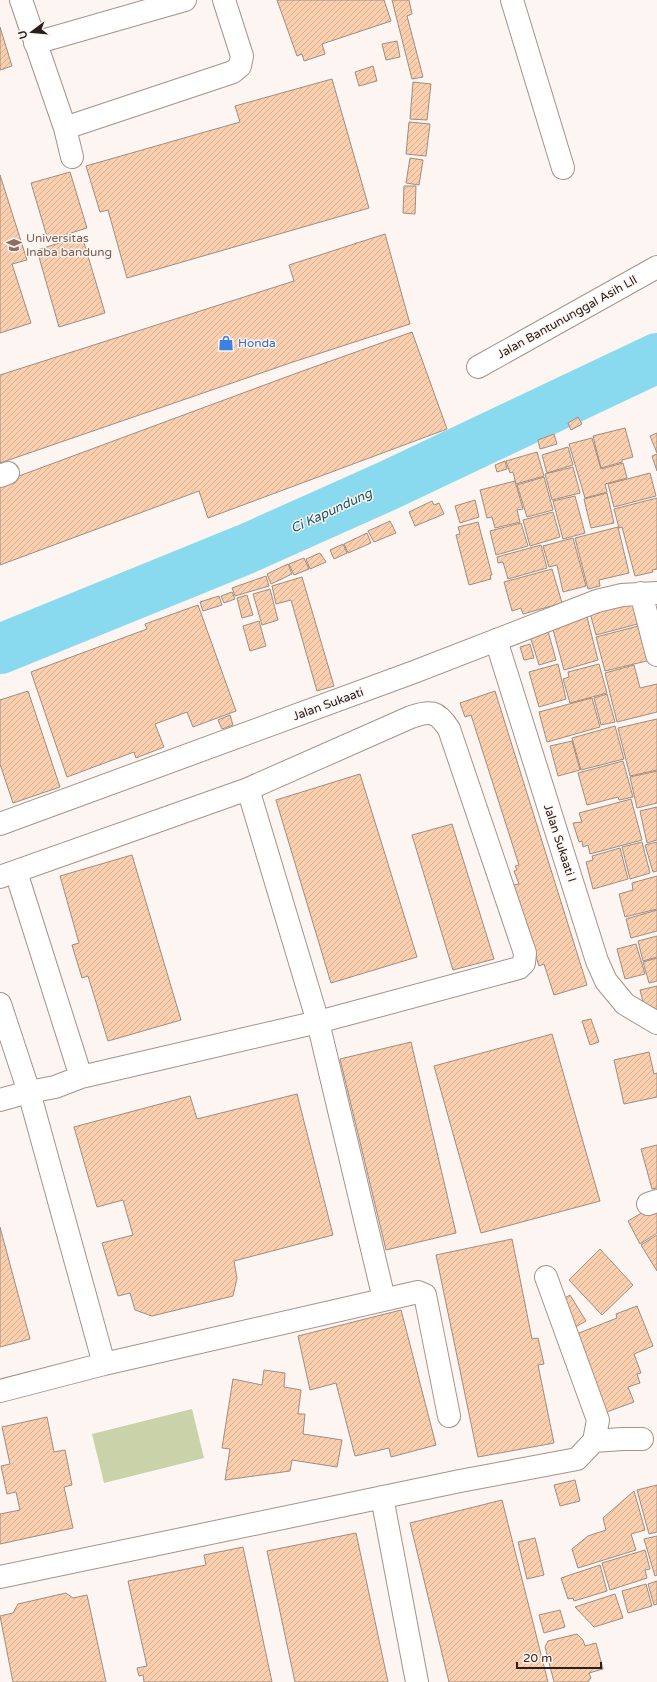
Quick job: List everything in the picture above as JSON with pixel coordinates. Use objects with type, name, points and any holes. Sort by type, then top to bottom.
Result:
[{"type":"street","points":[[21,0],[65,128],[72,157]]},
{"type":"street","points":[[35,43],[185,0]]},
{"type":"street","points":[[65,128],[233,72],[240,66],[242,56],[224,0]]},
{"type":"street","points":[[512,0],[563,168]]},
{"type":"street","name":"Jalan Bantununggal Asih Lll","points":[[478,367],[657,267]]},
{"type":"street","points":[[649,593],[657,655]]},
{"type":"street","name":"Jalan Sukaati","points":[[0,824],[414,672],[597,601],[622,595],[649,593]]},
{"type":"street","name":"Jalan Sukaati I","points":[[496,640],[597,961],[606,980],[625,1004],[657,1024]]},
{"type":"street","points":[[0,1100],[55,1086],[81,1077],[318,1022],[520,968],[524,963],[525,953],[449,729],[442,719],[435,713],[424,712],[248,789],[8,874],[81,1077]]},
{"type":"street","points":[[248,789],[318,1022],[384,1299]]},
{"type":"street","points":[[0,1004],[29,1092],[104,1364]]},
{"type":"street","points":[[0,1577],[382,1497],[578,1459],[594,1441],[598,1420],[546,1277]]},
{"type":"street","points":[[0,1391],[104,1364],[418,1292],[425,1295],[449,1416]]},
{"type":"street","points":[[594,1441],[642,1439]]},
{"type":"street","points":[[382,1497],[416,1682]]},
{"type":"green space","points":[[192,1409],[204,1458],[104,1483],[92,1434]]},
{"type":"building","points":[[277,0],[384,0],[391,21],[322,44],[325,54],[304,61],[302,54],[297,56]]},
{"type":"building","points":[[392,0],[409,0],[412,14],[407,16],[423,77],[412,79]]},
{"type":"building","points":[[0,27],[12,66],[0,70]]},
{"type":"building","points":[[397,41],[400,57],[386,60],[382,44]]},
{"type":"building","points":[[373,66],[377,81],[359,86],[355,72]]},
{"type":"building","points":[[332,79],[369,208],[127,278],[108,210],[100,212],[86,166],[240,122],[235,106]]},
{"type":"building","points":[[413,82],[431,84],[427,120],[410,119]]},
{"type":"building","points":[[409,122],[430,124],[426,156],[406,154]]},
{"type":"building","points":[[410,158],[423,160],[419,185],[406,183]]},
{"type":"building","points":[[70,172],[87,228],[48,240],[31,183]]},
{"type":"building","points":[[0,175],[27,260],[12,264],[31,323],[0,333]]},
{"type":"building","points":[[404,186],[416,186],[415,214],[403,213]]},
{"type":"building","name":"Honda","points":[[385,234],[410,324],[293,362],[0,463],[0,375],[294,281],[289,265]]},
{"type":"building","points":[[82,236],[105,313],[59,327],[37,250]]},
{"type":"building","points":[[412,332],[447,429],[208,518],[199,491],[0,565],[0,483]]},
{"type":"building","points":[[578,417],[582,424],[571,430],[568,423]]},
{"type":"building","points":[[625,428],[633,457],[601,468],[593,436]]},
{"type":"building","points":[[657,433],[657,453],[650,436]]},
{"type":"building","points":[[554,434],[557,444],[540,449],[538,440]]},
{"type":"building","points":[[592,438],[601,469],[623,463],[627,478],[605,484],[607,492],[585,498],[569,444]]},
{"type":"building","points":[[568,447],[573,465],[547,473],[542,455]]},
{"type":"building","points":[[537,452],[544,476],[516,484],[513,472],[510,473],[506,461]]},
{"type":"building","points":[[657,454],[657,471],[652,456]]},
{"type":"building","points":[[505,461],[507,469],[497,472],[495,465]]},
{"type":"building","points":[[573,467],[580,493],[552,500],[545,474]]},
{"type":"building","points":[[650,473],[656,496],[614,507],[608,484]]},
{"type":"building","points":[[544,477],[553,510],[527,517],[517,485]]},
{"type":"building","points":[[515,481],[523,509],[517,510],[520,522],[495,528],[492,517],[487,518],[480,490]]},
{"type":"building","points":[[607,493],[614,523],[591,528],[584,499]]},
{"type":"building","points":[[575,496],[585,533],[563,539],[553,501]]},
{"type":"building","points":[[657,498],[657,569],[652,570],[653,572],[635,576],[622,527],[619,528],[614,509]]},
{"type":"building","points":[[475,500],[479,517],[460,523],[455,506]]},
{"type":"building","points":[[432,501],[434,505],[439,503],[444,514],[415,526],[409,512]]},
{"type":"building","points":[[553,512],[560,537],[530,546],[523,520]]},
{"type":"building","points":[[390,521],[396,533],[374,542],[368,531]]},
{"type":"building","points":[[478,522],[492,575],[490,575],[491,579],[469,585],[456,535],[460,534],[458,527]]},
{"type":"building","points":[[521,523],[528,546],[496,555],[490,531]]},
{"type":"building","points":[[618,527],[629,573],[599,580],[600,586],[588,589],[575,538]]},
{"type":"building","points":[[367,533],[371,543],[348,553],[344,544]]},
{"type":"building","points":[[573,538],[586,586],[563,592],[557,565],[549,567],[543,546]]},
{"type":"building","points":[[343,544],[347,553],[334,559],[330,550]]},
{"type":"building","points":[[541,545],[547,568],[508,579],[503,562],[498,563],[497,557]]},
{"type":"building","points":[[320,553],[326,562],[310,569],[306,559]]},
{"type":"building","points":[[304,558],[309,569],[294,575],[289,564]]},
{"type":"building","points":[[288,564],[292,574],[271,584],[267,574]]},
{"type":"building","points":[[552,569],[562,603],[523,614],[521,608],[512,611],[504,582]]},
{"type":"building","points":[[266,576],[269,586],[235,596],[232,588]]},
{"type":"building","points":[[302,577],[334,686],[317,691],[291,600],[276,604],[272,586]]},
{"type":"building","points":[[270,589],[278,620],[262,625],[253,594]]},
{"type":"building","points":[[232,592],[235,599],[224,603],[221,596]]},
{"type":"building","points":[[247,595],[253,615],[242,618],[237,598]]},
{"type":"building","points":[[219,596],[222,605],[203,611],[200,602]]},
{"type":"building","points":[[639,600],[645,622],[596,635],[590,613]]},
{"type":"building","points":[[198,605],[236,711],[193,727],[187,712],[155,724],[164,747],[136,758],[134,752],[67,777],[31,672],[147,629],[145,624]]},
{"type":"building","points":[[587,617],[598,660],[564,670],[552,626]]},
{"type":"building","points":[[259,621],[266,646],[250,651],[243,626]]},
{"type":"building","points":[[646,624],[655,659],[605,671],[596,637]]},
{"type":"building","points":[[548,631],[556,660],[539,665],[530,636]]},
{"type":"building","points":[[530,644],[534,658],[524,660],[520,647]]},
{"type":"building","points":[[558,664],[566,699],[539,707],[529,672]]},
{"type":"building","points":[[599,664],[607,693],[570,703],[563,679],[569,677],[568,672]]},
{"type":"building","points":[[634,665],[640,688],[657,684],[657,712],[617,722],[605,673]]},
{"type":"building","points":[[28,691],[60,787],[13,803],[0,764],[0,700]]},
{"type":"building","points":[[495,691],[587,985],[554,995],[544,964],[539,966],[513,885],[519,884],[514,871],[517,870],[515,866],[519,865],[471,715],[465,717],[460,703]]},
{"type":"building","points":[[607,694],[615,722],[601,725],[594,698]]},
{"type":"building","points":[[592,698],[600,727],[547,742],[539,712]]},
{"type":"building","points":[[230,715],[233,725],[222,729],[218,720]]},
{"type":"building","points":[[657,719],[657,770],[630,776],[618,728]]},
{"type":"building","points":[[615,726],[624,759],[581,770],[572,738]]},
{"type":"building","points":[[572,741],[580,770],[558,776],[550,746]]},
{"type":"building","points":[[623,761],[633,797],[619,800],[618,797],[587,805],[578,773]]},
{"type":"building","points":[[657,771],[657,803],[637,808],[630,777]]},
{"type":"building","points":[[360,774],[417,957],[331,983],[276,800]]},
{"type":"building","points":[[631,799],[642,840],[590,854],[588,845],[583,847],[582,841],[579,842],[573,823],[582,822],[579,813]]},
{"type":"building","points":[[657,807],[657,840],[647,843],[640,811]]},
{"type":"building","points":[[452,824],[494,959],[453,970],[412,835]]},
{"type":"building","points":[[642,842],[650,873],[630,879],[622,847]]},
{"type":"building","points":[[657,842],[657,871],[653,872],[645,845]]},
{"type":"building","points":[[620,848],[628,879],[593,889],[586,862],[593,860],[592,856]]},
{"type":"building","points":[[132,855],[181,1020],[108,1041],[88,976],[82,978],[72,945],[79,943],[60,876]]},
{"type":"building","points":[[657,876],[657,909],[625,917],[619,894],[633,890],[632,883]]},
{"type":"building","points":[[657,910],[657,931],[631,938],[626,919]]},
{"type":"building","points":[[657,936],[657,957],[643,961],[638,941]]},
{"type":"building","points":[[636,944],[645,974],[625,979],[617,949]]},
{"type":"building","points":[[657,958],[657,981],[649,983],[643,962]]},
{"type":"building","points":[[657,986],[657,1013],[644,1006],[640,990]]},
{"type":"building","points":[[591,1019],[599,1042],[590,1045],[582,1021]]},
{"type":"building","points":[[552,1034],[600,1201],[481,1233],[434,1066]]},
{"type":"building","points":[[411,1042],[456,1233],[386,1250],[340,1059]]},
{"type":"building","points":[[649,1052],[654,1074],[657,1073],[657,1097],[624,1104],[614,1060]]},
{"type":"building","points":[[297,1094],[333,1235],[234,1261],[237,1278],[233,1296],[152,1316],[135,1310],[130,1293],[118,1296],[102,1243],[133,1235],[123,1200],[97,1207],[74,1127],[190,1096],[197,1119]]},
{"type":"building","points":[[657,1145],[657,1188],[652,1189],[641,1149]]},
{"type":"building","points":[[653,1206],[657,1213],[657,1233],[640,1244],[628,1221]]},
{"type":"building","points":[[0,1227],[30,1339],[0,1347]]},
{"type":"building","points":[[657,1235],[657,1271],[641,1245]]},
{"type":"building","points":[[512,1239],[532,1339],[538,1338],[544,1364],[538,1365],[554,1443],[478,1457],[436,1255]]},
{"type":"building","points":[[600,1249],[633,1285],[602,1315],[569,1280]]},
{"type":"building","points":[[570,1295],[586,1321],[572,1329],[558,1302]]},
{"type":"building","points":[[637,1306],[653,1346],[634,1354],[641,1373],[637,1374],[640,1383],[628,1387],[634,1402],[604,1413],[574,1335],[617,1318],[616,1314]]},
{"type":"building","points":[[401,1310],[436,1445],[391,1457],[389,1448],[355,1456],[336,1383],[310,1390],[298,1336]]},
{"type":"building","points":[[264,1370],[285,1373],[284,1387],[301,1390],[298,1414],[305,1414],[303,1434],[342,1440],[337,1467],[292,1460],[290,1471],[225,1480],[230,1449],[222,1448],[233,1379],[262,1385]]},
{"type":"building","points":[[47,1417],[54,1452],[65,1450],[72,1485],[64,1487],[73,1528],[0,1544],[0,1514],[20,1510],[16,1492],[7,1494],[1,1466],[10,1464],[2,1427]]},
{"type":"building","points":[[575,1480],[580,1501],[560,1506],[554,1485]]},
{"type":"building","points":[[657,1485],[657,1532],[649,1534],[637,1490]]},
{"type":"building","points":[[634,1491],[645,1530],[631,1534],[636,1550],[578,1568],[572,1549],[588,1536],[606,1530],[603,1518]]},
{"type":"building","points":[[502,1500],[548,1682],[449,1682],[410,1523]]},
{"type":"building","points":[[356,1533],[388,1682],[295,1682],[267,1551]]},
{"type":"building","points":[[657,1536],[657,1575],[655,1576],[644,1539]]},
{"type":"building","points":[[535,1538],[544,1575],[527,1579],[518,1542]]},
{"type":"building","points":[[243,1547],[272,1682],[144,1682],[143,1675],[139,1676],[137,1668],[147,1666],[128,1581],[206,1565],[204,1555]]},
{"type":"building","points":[[645,1550],[650,1569],[645,1570],[647,1578],[610,1590],[602,1563]]},
{"type":"building","points":[[600,1565],[607,1591],[574,1601],[573,1598],[568,1599],[561,1578]]},
{"type":"building","points":[[657,1581],[657,1604],[654,1605],[648,1584]]},
{"type":"building","points":[[646,1584],[652,1606],[628,1613],[622,1591]]},
{"type":"building","points":[[66,1593],[73,1598],[87,1595],[106,1682],[13,1682],[0,1616],[13,1613],[18,1604]]},
{"type":"building","points":[[615,1594],[623,1618],[594,1627],[575,1607]]},
{"type":"building","points":[[560,1610],[565,1627],[544,1633],[539,1615]]},
{"type":"building","points":[[577,1634],[583,1640],[585,1646],[596,1643],[603,1669],[589,1673],[591,1678],[588,1682],[554,1682],[545,1647],[548,1641]]},
{"type":"waterway","name":"Ci Kapundung","points":[[0,649],[246,549],[389,485],[657,358]]},
{"type":"place","name":"Universitas Inaba bandung","points":[[14,245]]},
{"type":"place","name":"Honda","points":[[226,343]]}]
